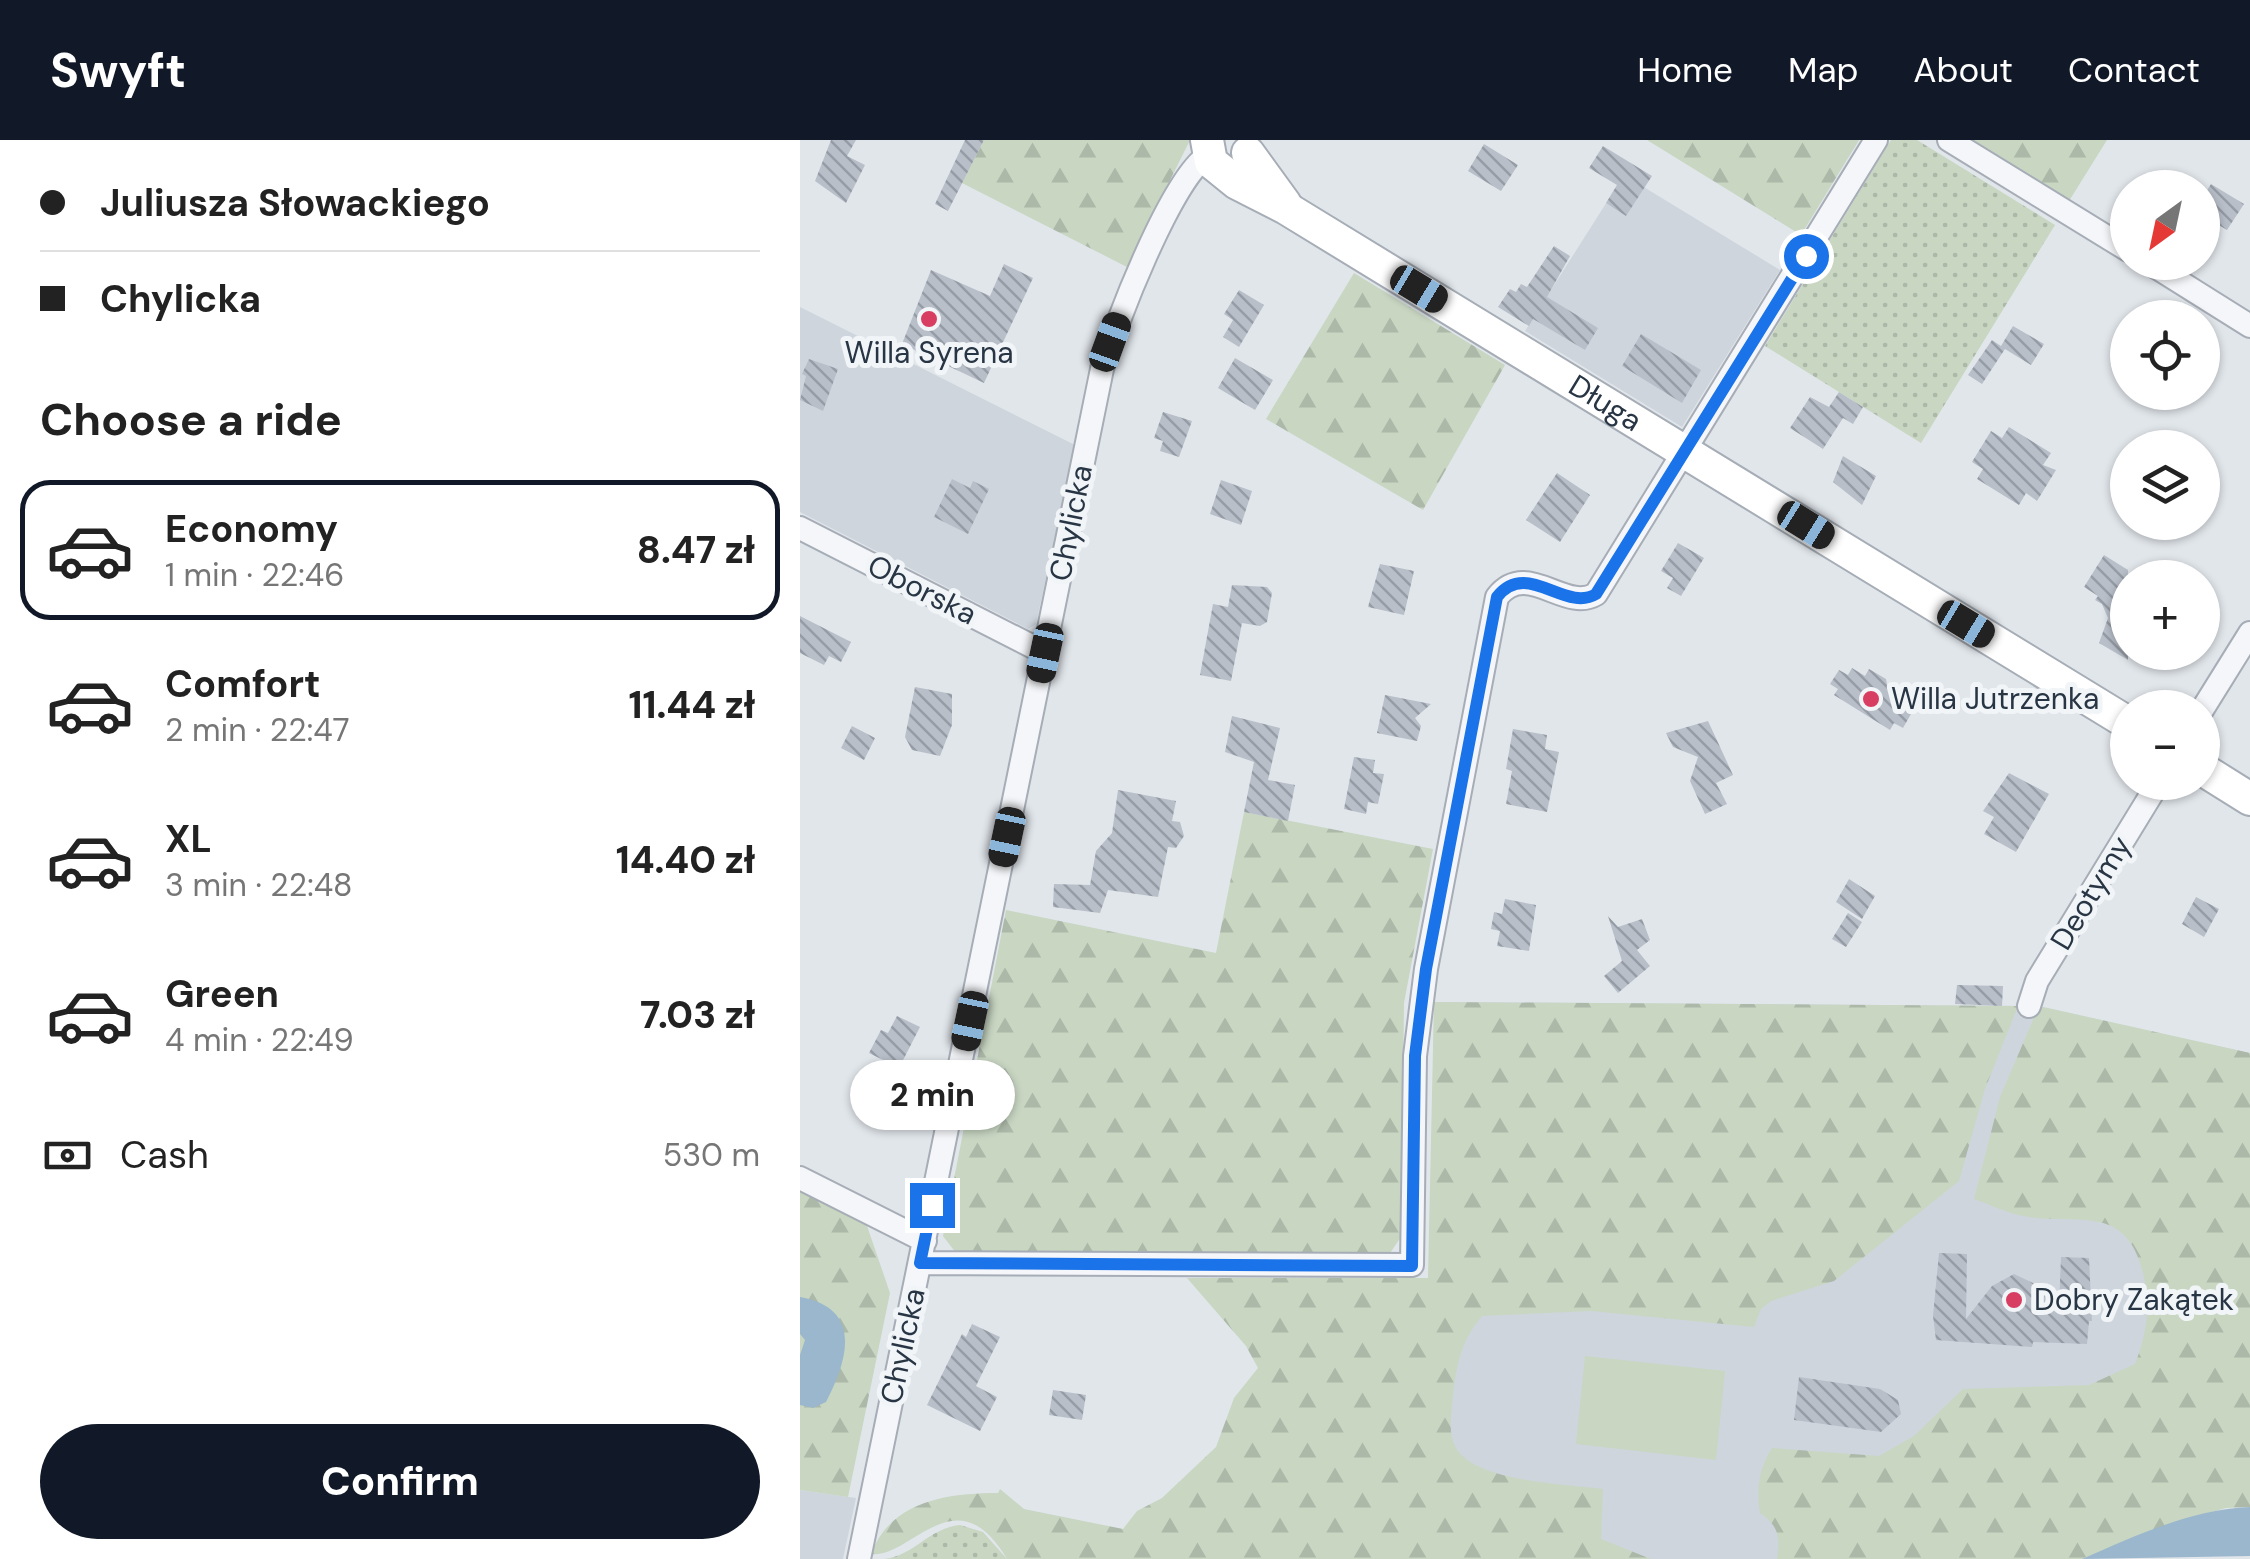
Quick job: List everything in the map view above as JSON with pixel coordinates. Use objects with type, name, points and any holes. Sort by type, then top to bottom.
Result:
[{"type":"street","points":[[800,1178],[923,1252],[1412,1266],[1415,1056],[1424,986],[1497,597],[1506,586],[1518,582],[1534,582],[1581,598],[1596,594],[1876,140]]},
{"type":"street","points":[[1949,140],[2110,239]]},
{"type":"street","name":"Długa","points":[[1226,152],[1286,208],[2110,712]]},
{"type":"street","name":"Chylicka","points":[[859,1559],[1110,342],[1187,176],[1226,152]]},
{"type":"street","points":[[2177,280],[2250,326]]},
{"type":"street","name":"Oborska","points":[[800,528],[1045,653]]},
{"type":"street","points":[[2214,690],[2250,633]]},
{"type":"street","points":[[2220,780],[2250,799]]},
{"type":"street","name":"Deotymy","points":[[2029,1006],[2037,981],[2148,800]]},
{"type":"shaded area","points":[[1624,175],[1780,270],[1682,427],[1525,331]]},
{"type":"shaded area","points":[[800,307],[1075,445],[1036,624],[1028,629],[800,512]]},
{"type":"shaded area","points":[[1434,1002],[2029,1006],[2250,1053],[2250,1477],[1970,1559],[1574,1559],[1433,1513]]},
{"type":"shaded area","points":[[800,1490],[856,1498],[843,1559],[800,1559]]},
{"type":"green space","points":[[984,140],[1190,140],[1127,267],[962,183]]},
{"type":"green space","points":[[1647,140],[1859,140],[1801,235]]},
{"type":"green space","points":[[1891,140],[1917,140],[2055,225],[1921,443],[1765,346]]},
{"type":"green space","points":[[1970,140],[2107,140],[2069,201]]},
{"type":"green space","points":[[1354,273],[1505,365],[1423,510],[1266,419]]},
{"type":"green space","points":[[1244,812],[1433,849],[1404,1003],[1401,1237],[1388,1256],[956,1253],[943,1236],[1006,910],[1216,953]]},
{"type":"green space","points":[[1434,1002],[2018,1006],[1985,1089],[1959,1181],[1834,1281],[1771,1301],[1761,1309],[1754,1327],[1591,1311],[1482,1316],[1469,1334],[1461,1353],[1451,1415],[1456,1448],[1482,1468],[1502,1475],[1603,1489],[1601,1539],[1651,1559],[1007,1559],[988,1534],[970,1523],[952,1521],[886,1552],[871,1554],[892,1522],[907,1511],[941,1498],[998,1493],[1000,1489],[1024,1509],[1123,1529],[1137,1511],[1162,1498],[1216,1447],[1234,1398],[1258,1368],[1246,1346],[1187,1278],[1428,1278]]},
{"type":"green space","points":[[2039,1006],[2250,1053],[2250,1507],[2226,1508],[2176,1522],[2082,1559],[1777,1559],[1777,1533],[1760,1513],[1758,1496],[1761,1471],[1772,1448],[1879,1456],[1914,1436],[1963,1389],[2089,1385],[2135,1364],[2145,1330],[2147,1296],[2135,1250],[2124,1235],[2094,1221],[2018,1215],[1974,1199],[2000,1097]]},
{"type":"green space","points":[[800,1190],[866,1223],[890,1293],[848,1497],[800,1490]]},
{"type":"green space","points":[[1585,1356],[1725,1371],[1716,1460],[1576,1444]]},
{"type":"green space","points":[[960,1525],[983,1532],[1007,1559],[884,1559],[904,1553],[939,1531]]},
{"type":"water","points":[[800,1297],[833,1312],[842,1323],[845,1337],[834,1385],[826,1402],[813,1408],[800,1405],[800,1355],[805,1340],[800,1334]]},
{"type":"water","points":[[2250,1507],[2250,1556],[2082,1559],[2185,1518]]},
{"type":"building","points":[[831,140],[856,140],[847,156],[865,165],[846,203],[815,181]]},
{"type":"building","points":[[965,140],[984,140],[948,211],[935,204]]},
{"type":"building","points":[[1484,144],[1518,165],[1501,191],[1468,171]]},
{"type":"building","points":[[1603,146],[1652,176],[1626,216],[1606,203],[1617,185],[1589,168]]},
{"type":"building","points":[[2220,189],[2244,204],[2227,230],[2220,226]]},
{"type":"building","points":[[1554,246],[1570,256],[1547,297],[1598,328],[1585,350],[1533,319],[1529,326],[1498,307],[1510,289],[1516,292],[1521,284],[1527,287]]},
{"type":"building","name":"Willa Syrena","points":[[1004,264],[1033,278],[984,383],[902,344],[931,270],[990,296]]},
{"type":"building","points":[[1239,290],[1264,305],[1239,347],[1223,337],[1233,320],[1224,314]]},
{"type":"building","points":[[2013,326],[2044,344],[2031,365],[2005,349],[1982,384],[1968,375],[1992,340],[2001,346]]},
{"type":"building","points":[[1641,334],[1701,370],[1682,403],[1622,366]]},
{"type":"building","points":[[1235,358],[1273,380],[1255,410],[1218,388]]},
{"type":"building","points":[[809,359],[838,369],[823,411],[800,400],[806,376],[802,374]]},
{"type":"building","points":[[1839,392],[1863,407],[1853,424],[1843,418],[1823,449],[1790,428],[1810,397],[1829,407]]},
{"type":"building","points":[[1163,412],[1192,421],[1179,457],[1160,451],[1163,441],[1154,438]]},
{"type":"building","points":[[2009,427],[2051,453],[2043,465],[2056,470],[2037,501],[2026,493],[2019,505],[1977,479],[1983,469],[1972,462],[1991,431],[2002,438]]},
{"type":"building","points":[[1843,456],[1876,476],[1862,505],[1833,482]]},
{"type":"building","points":[[1557,473],[1590,495],[1560,542],[1526,520]]},
{"type":"building","points":[[952,479],[970,488],[973,481],[989,489],[968,534],[934,517]]},
{"type":"building","points":[[1221,480],[1252,491],[1241,525],[1210,514]]},
{"type":"building","points":[[1678,543],[1704,558],[1681,596],[1667,588],[1673,578],[1661,571]]},
{"type":"building","points":[[2104,555],[2112,560],[2110,649],[2099,643],[2108,618],[2102,604],[2095,600],[2098,596],[2084,587]]},
{"type":"building","points":[[1380,564],[1414,571],[1404,615],[1368,607]]},
{"type":"building","points":[[1232,585],[1267,587],[1272,593],[1267,622],[1260,626],[1242,623],[1231,681],[1200,675],[1213,604],[1228,607]]},
{"type":"building","points":[[800,616],[851,642],[841,662],[829,656],[824,665],[800,653]]},
{"type":"building","name":"Willa Jutrzenka","points":[[1852,668],[1865,676],[1869,669],[1886,679],[1888,690],[1907,702],[1903,709],[1911,714],[1903,728],[1894,723],[1890,730],[1834,695],[1838,689],[1830,684],[1839,670],[1848,675]]},
{"type":"building","points":[[915,687],[952,694],[952,725],[940,756],[912,750],[905,737]]},
{"type":"building","points":[[1385,695],[1431,704],[1415,718],[1421,726],[1417,741],[1377,733]]},
{"type":"building","points":[[1232,716],[1280,728],[1268,780],[1295,785],[1288,821],[1244,812],[1254,762],[1225,752]]},
{"type":"building","points":[[1708,721],[1733,775],[1716,783],[1727,804],[1705,814],[1690,781],[1698,757],[1673,747],[1666,733]]},
{"type":"building","points":[[852,726],[875,738],[864,760],[841,748]]},
{"type":"building","points":[[1513,729],[1547,735],[1545,749],[1559,752],[1547,812],[1506,804],[1512,771],[1506,769]]},
{"type":"building","points":[[1354,757],[1375,760],[1373,773],[1384,774],[1378,804],[1368,802],[1366,814],[1344,809]]},
{"type":"building","points":[[2009,773],[2049,794],[2016,852],[1984,834],[1994,817],[1983,811]]},
{"type":"building","points":[[1118,790],[1176,801],[1172,821],[1180,822],[1184,836],[1176,848],[1168,847],[1158,897],[1108,890],[1100,913],[1053,907],[1054,884],[1090,885],[1096,851],[1112,833]]},
{"type":"building","points":[[1849,879],[1875,896],[1862,919],[1836,902]]},
{"type":"building","points":[[2196,897],[2219,909],[2204,937],[2182,924]]},
{"type":"building","points":[[1505,899],[1536,905],[1529,951],[1497,946],[1500,931],[1491,929],[1494,912],[1502,914]]},
{"type":"building","points":[[1848,913],[1862,922],[1846,947],[1832,939]]},
{"type":"building","points":[[1608,916],[1618,927],[1642,919],[1650,940],[1637,950],[1650,966],[1618,993],[1604,976],[1622,961]]},
{"type":"building","points":[[1957,985],[2003,986],[2002,1006],[1955,1004]]},
{"type":"building","points":[[897,1016],[920,1027],[899,1068],[869,1053],[881,1030],[888,1033]]},
{"type":"building","name":"Dobry Zakątek","points":[[1939,1253],[1967,1254],[1966,1319],[1992,1286],[2014,1274],[2033,1283],[2059,1307],[2061,1257],[2089,1258],[2092,1321],[2087,1344],[2033,1342],[2032,1347],[1936,1340],[1933,1316]]},
{"type":"building","points":[[972,1324],[1000,1337],[976,1386],[997,1397],[980,1431],[927,1405],[962,1334],[966,1337]]},
{"type":"building","points":[[1799,1377],[1880,1389],[1898,1400],[1901,1414],[1881,1432],[1794,1420]]},
{"type":"building","points":[[1053,1390],[1086,1395],[1082,1420],[1049,1415]]},
{"type":"place","name":"Willa Syrena","points":[[929,319]]},
{"type":"place","name":"Willa Jutrzenka","points":[[1871,699]]},
{"type":"place","name":"Dobry Zakątek","points":[[2014,1300]]},
{"type":"route","points":[[932,1205],[920,1263],[1412,1266],[1415,1056],[1426,969],[1497,597],[1506,586],[1518,582],[1534,582],[1581,598],[1596,594],[1806,256]]}]
